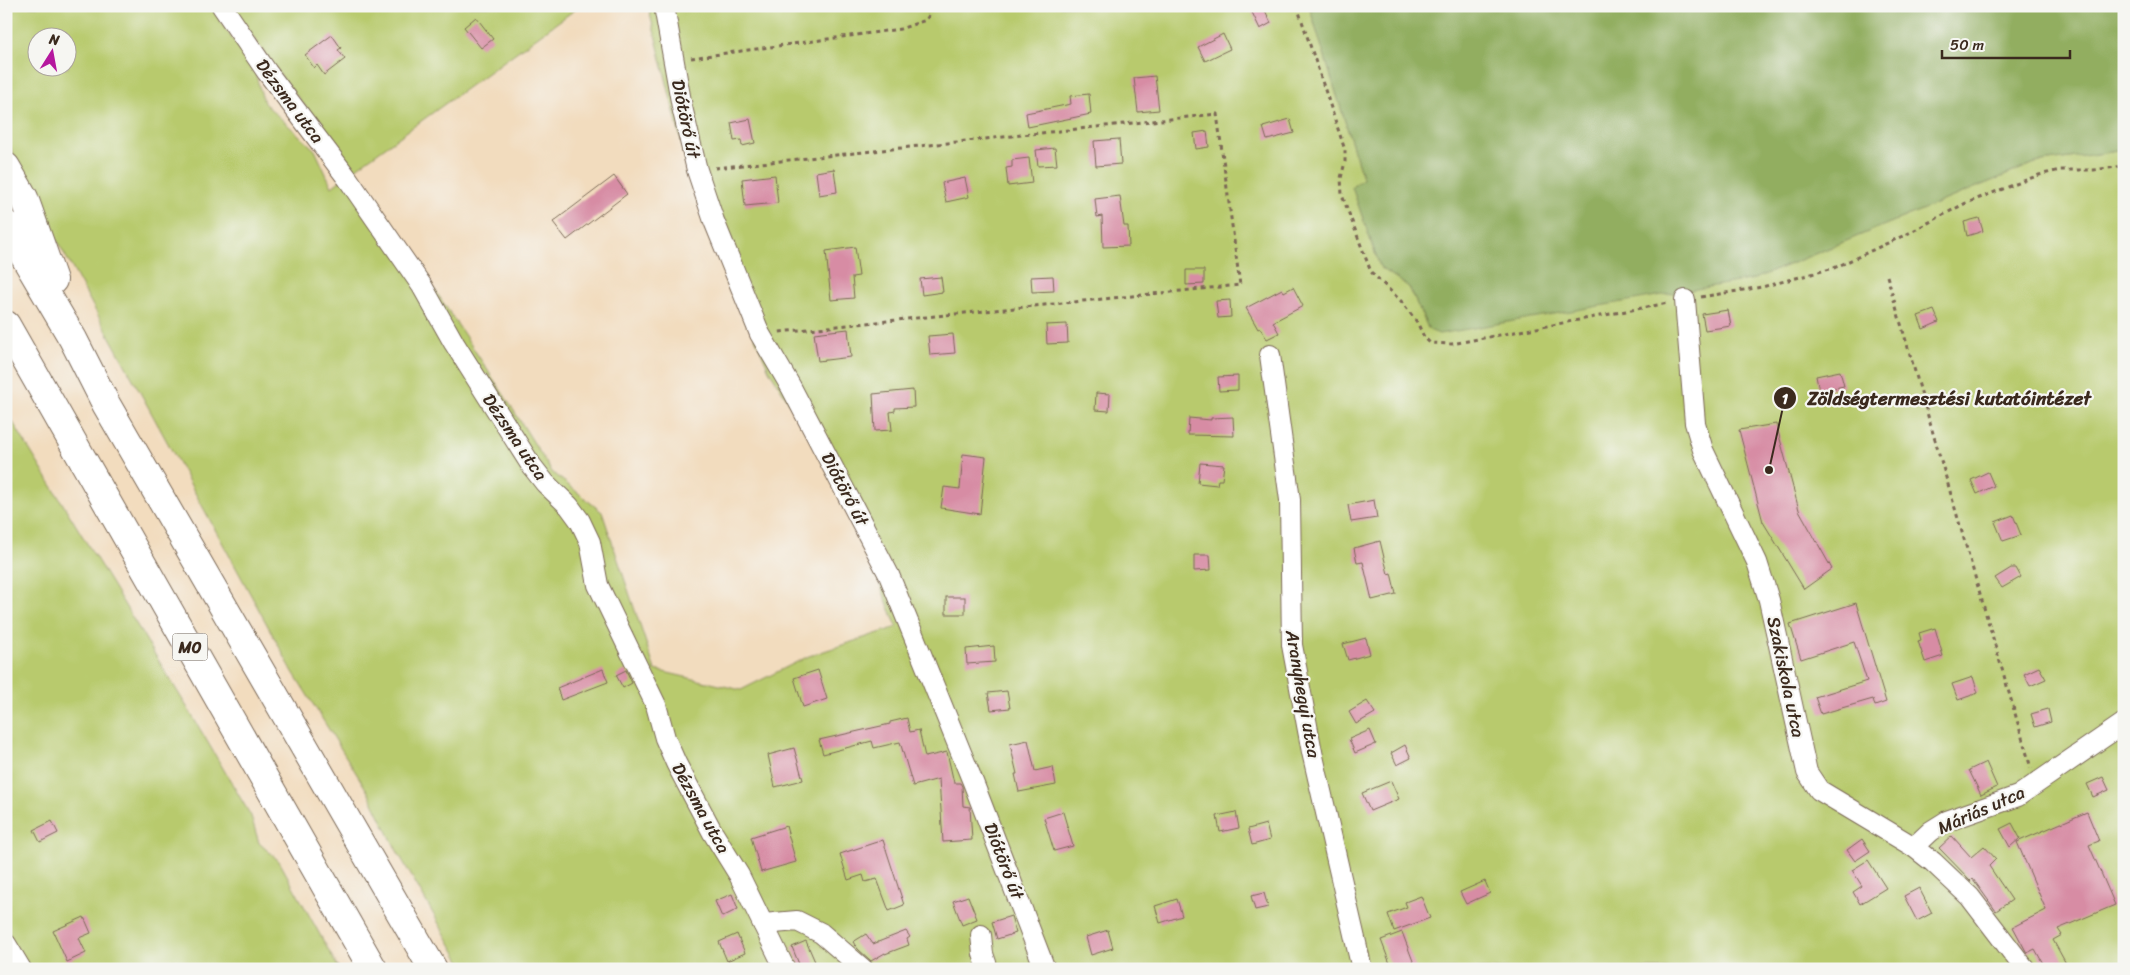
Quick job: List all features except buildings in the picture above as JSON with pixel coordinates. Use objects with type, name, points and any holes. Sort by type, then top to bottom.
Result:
[{"type":"highway","points":[[6,166],[24,198],[73,339]]},
{"type":"highway","points":[[6,225],[73,339],[106,404],[433,969]]},
{"type":"highway","name":"M0","points":[[6,325],[374,969]]},
{"type":"street","name":"Dézsma utca","points":[[222,6],[267,72],[348,179],[422,286],[454,342],[531,465],[545,483],[570,506],[580,520],[590,542],[598,585],[656,705],[665,738],[676,763],[713,833],[739,875],[785,969]]},
{"type":"street","name":"Diótörő út","points":[[664,6],[673,60],[697,170],[714,221],[760,334],[867,529],[889,575],[973,782],[1045,969]]},
{"type":"street","name":"Szakiskola utca","points":[[1685,300],[1695,423],[1703,450],[1757,562],[1770,600],[1806,772],[1818,790],[1914,847],[1933,862],[1970,897],[2025,969]]},
{"type":"street","name":"Aranyhegyi utca","points":[[1270,355],[1290,500],[1292,645],[1312,752],[1362,969]]},
{"type":"street","name":"Máriás utca","points":[[1914,847],[1931,831],[1947,821],[2004,802],[2036,785],[2124,723]]},
{"type":"street","points":[[763,924],[797,921],[821,933],[863,969]]},
{"type":"street","points":[[981,935],[983,954],[988,969]]},
{"type":"street","points":[[6,944],[21,969]]},
{"type":"path","points":[[673,60],[900,29],[926,20],[931,12],[930,6]]},
{"type":"path","points":[[1297,6],[1345,150],[1342,195],[1359,242],[1371,272],[1401,300],[1417,322],[1424,337],[1430,343],[1452,344],[1762,287],[1834,268],[1908,234],[1964,204],[2039,175],[2060,170],[2094,170],[2124,166]]},
{"type":"path","points":[[697,170],[1217,114],[1240,285],[760,334]]},
{"type":"path","points":[[1887,276],[2036,785]]},
{"type":"green space","points":[[6,6],[210,6],[255,72],[264,103],[315,150],[332,187],[355,169],[504,395],[552,472],[602,512],[655,670],[741,690],[809,656],[897,627],[839,483],[769,370],[705,221],[689,173],[648,6],[1309,6],[1363,179],[1352,187],[1380,267],[1409,287],[1429,330],[1754,279],[2035,163],[2124,150],[2124,969],[465,969],[397,851],[368,792],[293,672],[47,222],[6,139]]},
{"type":"green space","points":[[231,6],[580,6],[355,169],[277,71]]},
{"type":"green space","points":[[1309,6],[2124,6],[2124,150],[2035,163],[1754,279],[1439,334],[1429,330],[1409,287],[1380,267],[1352,187],[1363,179]]},
{"type":"green space","points":[[6,411],[187,707],[251,816],[259,843],[279,861],[339,969],[6,969]]},
{"type":"place","name":"Zöldségtermesztési kutatóintézet","points":[[1769,470]]}]
